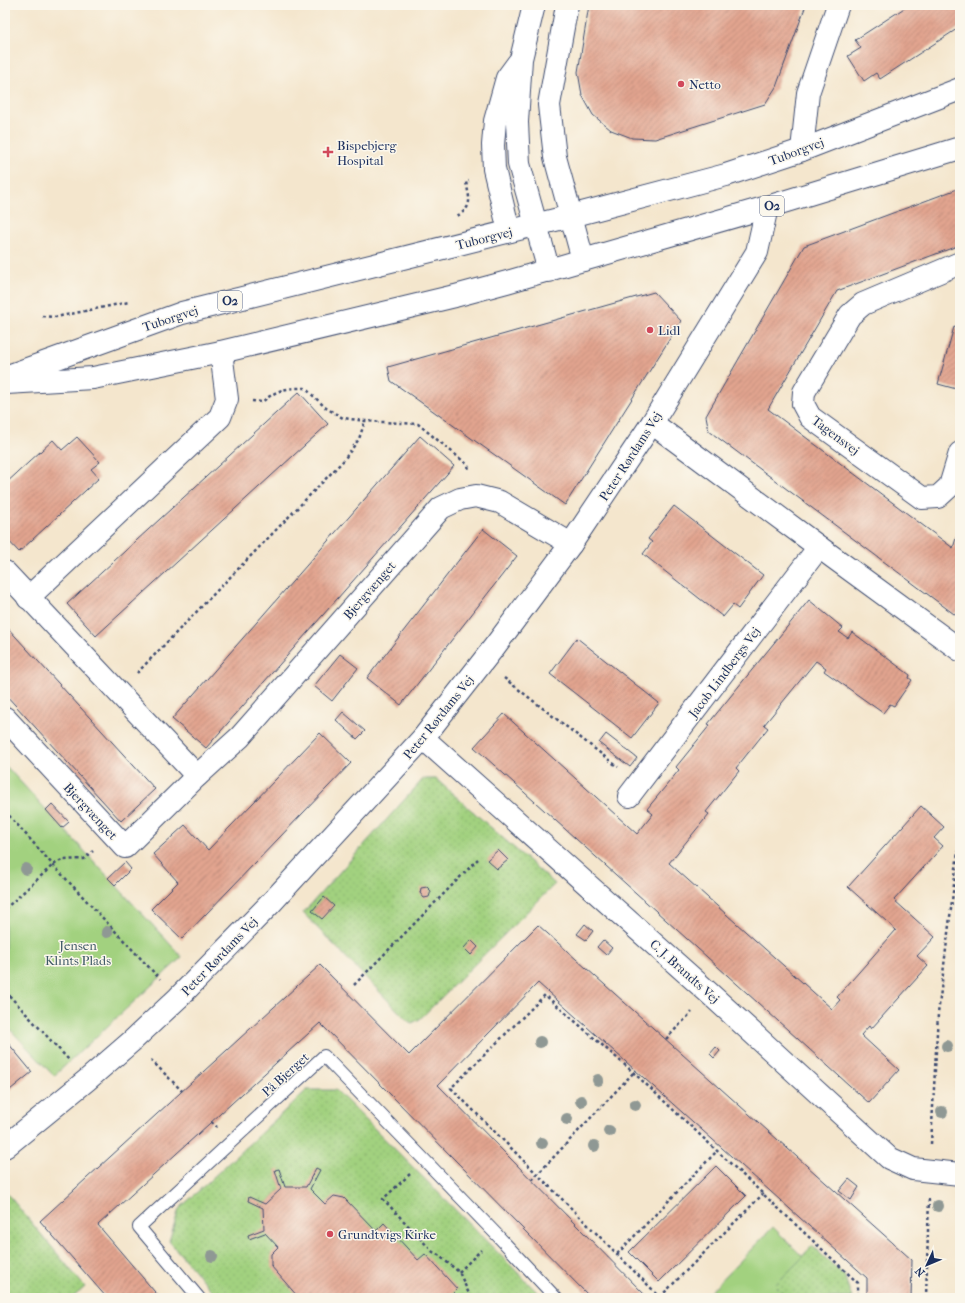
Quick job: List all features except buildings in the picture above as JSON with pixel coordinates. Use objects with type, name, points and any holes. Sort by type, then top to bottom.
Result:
[{"type":"street","points":[[534,5],[521,59],[517,122],[519,164],[548,270]]},
{"type":"street","points":[[567,5],[549,105],[555,157],[572,216],[582,260]]},
{"type":"street","points":[[802,150],[808,93],[839,5]]},
{"type":"street","points":[[509,231],[494,169],[492,145],[495,121],[506,78],[521,59]]},
{"type":"street","name":"Tuborgvej","points":[[5,377],[182,313],[572,216],[726,175],[802,150],[960,88]]},
{"type":"street","points":[[866,177],[960,133]]},
{"type":"street","name":"O2","points":[[5,383],[93,378],[221,352],[448,297],[767,207],[960,148]]},
{"type":"street","name":"Peter Rørdams Vej","points":[[5,1147],[87,1080],[178,998],[271,903],[423,738],[483,662],[571,544],[652,424],[758,252],[767,207]]},
{"type":"street","name":"Tagensvej","points":[[960,263],[863,304],[850,315],[804,392],[803,404],[810,416],[922,498],[938,497],[950,486],[960,454]]},
{"type":"street","points":[[28,598],[220,417],[227,399],[221,352]]},
{"type":"street","points":[[652,424],[960,650]]},
{"type":"street","name":"Bjergvænget","points":[[5,718],[125,847],[197,776],[240,737],[441,508],[460,499],[476,496],[500,502],[571,544]]},
{"type":"street","name":"Jacob Lindbergs Vej","points":[[634,789],[819,547]]},
{"type":"street","points":[[5,572],[197,776]]},
{"type":"street","name":"C. J. Brandts Vej","points":[[423,738],[709,993],[889,1158],[913,1169],[960,1174]]},
{"type":"lane","name":"På Bjerget","points":[[199,1298],[139,1227],[324,1056],[556,1298]]},
{"type":"path","points":[[227,399],[262,402],[272,394],[286,388],[305,388],[326,408],[343,418],[365,421],[418,424],[468,465],[476,496]]},
{"type":"path","points":[[118,693],[343,461],[359,439],[365,421]]},
{"type":"path","points":[[483,662],[634,789]]},
{"type":"path","points":[[5,811],[53,865],[178,998]]},
{"type":"path","points":[[5,909],[53,865],[62,860],[84,859],[113,834]]},
{"type":"path","points":[[926,1298],[929,1171],[938,1014],[960,836]]},
{"type":"path","points":[[354,985],[478,859]]},
{"type":"path","points":[[5,991],[87,1080]]},
{"type":"path","points":[[666,1039],[709,993]]},
{"type":"path","points":[[763,1194],[661,1298],[451,1088],[545,995],[634,1073],[858,1283],[858,1298]]},
{"type":"path","points":[[132,1041],[182,1091]]},
{"type":"path","points":[[532,1180],[636,1070]]},
{"type":"path","points":[[617,1254],[717,1151]]},
{"type":"path","points":[[425,1160],[383,1199],[432,1252],[437,1254],[459,1272],[471,1298]]},
{"type":"path","points":[[459,1272],[497,1235]]},
{"type":"green space","name":"Jensen Klints Plads","points":[[5,765],[182,957],[54,1076],[5,1024]]},
{"type":"green space","points":[[423,779],[436,779],[555,884],[420,1019],[412,1023],[408,1021],[303,913]]},
{"type":"green space","points":[[307,1090],[336,1090],[543,1298],[218,1298],[169,1241],[179,1209]]},
{"type":"green space","points":[[5,1191],[85,1287],[72,1298],[5,1298]]},
{"type":"green space","points":[[773,1227],[803,1257],[775,1285],[788,1298],[704,1298]]},
{"type":"green space","points":[[812,1246],[844,1275],[852,1298],[788,1298],[775,1285]]},
{"type":"place","name":"Netto","points":[[681,84]]},
{"type":"place","name":"Bispebjerg Hospital","points":[[328,152]]},
{"type":"place","name":"Lidl","points":[[650,330]]},
{"type":"place","name":"Grundtvigs Kirke","points":[[330,1234]]}]
